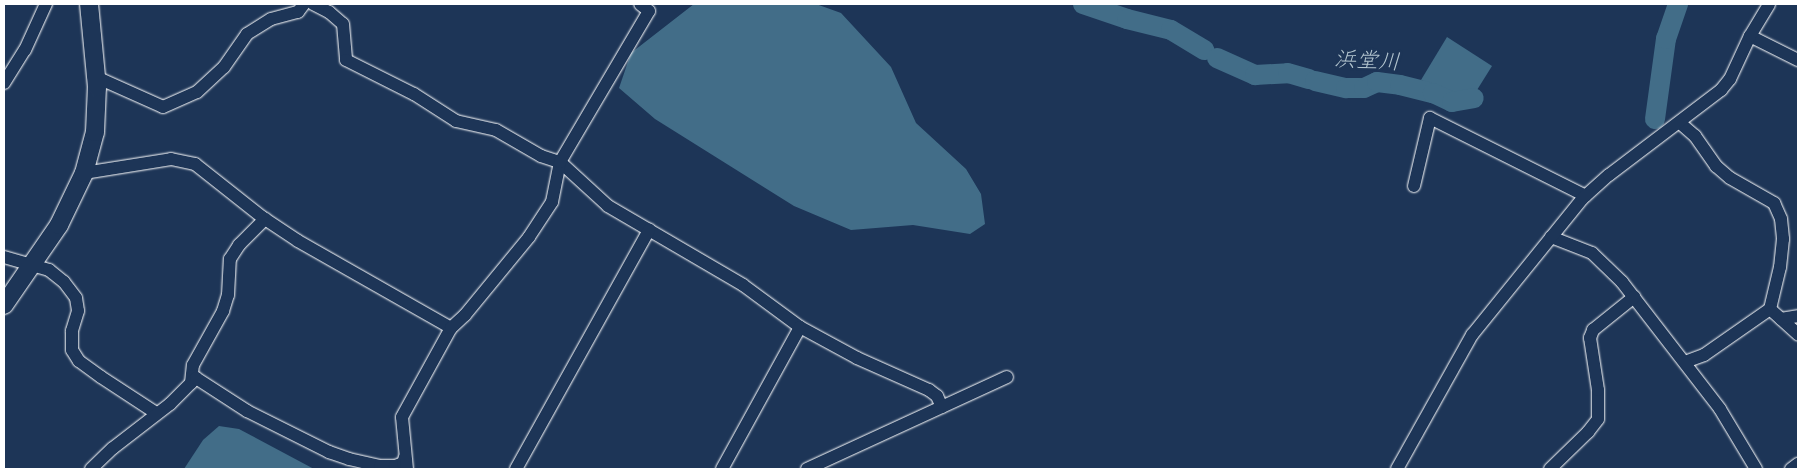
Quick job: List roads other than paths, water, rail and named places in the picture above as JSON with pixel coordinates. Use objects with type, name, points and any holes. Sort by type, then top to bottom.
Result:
[{"type":"main road","points":[[4,305],[59,226],[84,173],[95,132],[96,77],[89,4]]},
{"type":"street","points":[[4,83],[25,50],[46,4]]},
{"type":"street","points":[[96,77],[163,107],[197,92],[224,67],[247,34],[272,20],[298,12],[304,4]]},
{"type":"street","points":[[313,4],[329,12],[343,24],[346,60],[414,94],[456,122],[496,130],[541,156],[560,162],[608,206],[743,285],[800,327],[857,358],[929,390],[936,396],[942,407]]},
{"type":"street","points":[[91,469],[113,448],[170,404],[196,378],[247,410],[329,452],[349,460],[380,466],[395,466],[406,463],[402,416],[451,328],[465,315],[534,230],[552,202],[560,162],[649,11],[640,4]]},
{"type":"street","points":[[1397,469],[1472,335],[1586,196],[1609,175],[1680,123],[1721,90],[1730,79],[1750,36],[1768,4]]},
{"type":"street","points":[[1750,36],[1798,60]]},
{"type":"street","points":[[1414,186],[1430,118],[1586,196]]},
{"type":"street","points":[[1680,123],[1695,136],[1716,166],[1730,178],[1774,203],[1781,219],[1783,239],[1780,267],[1770,309],[1704,355],[1685,362]]},
{"type":"street","points":[[84,173],[171,159],[195,164],[264,219],[298,241],[451,328]]},
{"type":"street","points":[[191,383],[193,365],[215,327],[228,294],[230,259],[239,245],[264,219]]},
{"type":"street","points":[[516,469],[649,230]]},
{"type":"street","points":[[1551,237],[1592,253],[1622,282],[1720,409],[1756,469]]},
{"type":"street","points":[[4,257],[49,270],[64,282],[76,298],[78,311],[72,331],[72,350],[79,361],[101,378],[156,413]]},
{"type":"street","points":[[1550,469],[1588,432],[1598,419],[1598,390],[1590,338],[1594,330],[1634,297]]},
{"type":"street","points":[[1770,309],[1798,334]]},
{"type":"street","points":[[1781,319],[1798,316]]},
{"type":"street","points":[[722,469],[800,327]]},
{"type":"street","points":[[807,469],[1007,377]]},
{"type":"street","points":[[1791,469],[1798,464]]},
{"type":"water","points":[[694,4],[816,4],[841,13],[891,67],[916,123],[966,169],[981,194],[985,224],[970,234],[913,225],[851,230],[794,206],[655,119],[619,88],[631,53]]},
{"type":"water","points":[[1447,37],[1492,66],[1477,90],[1451,93],[1421,80]]},
{"type":"water","points":[[219,426],[239,429],[314,469],[184,469],[203,440]]},
{"type":"waterway","name":"浜堂川","points":[[1083,4],[1127,19],[1171,30],[1204,50]]},
{"type":"waterway","name":"浜堂川","points":[[1655,119],[1666,39],[1678,4]]},
{"type":"waterway","name":"浜堂川","points":[[1217,58],[1255,75],[1288,73],[1309,79]]},
{"type":"waterway","name":"浜堂川","points":[[1315,81],[1346,88],[1364,88],[1377,82],[1400,85],[1433,93],[1452,102],[1474,98]]}]
